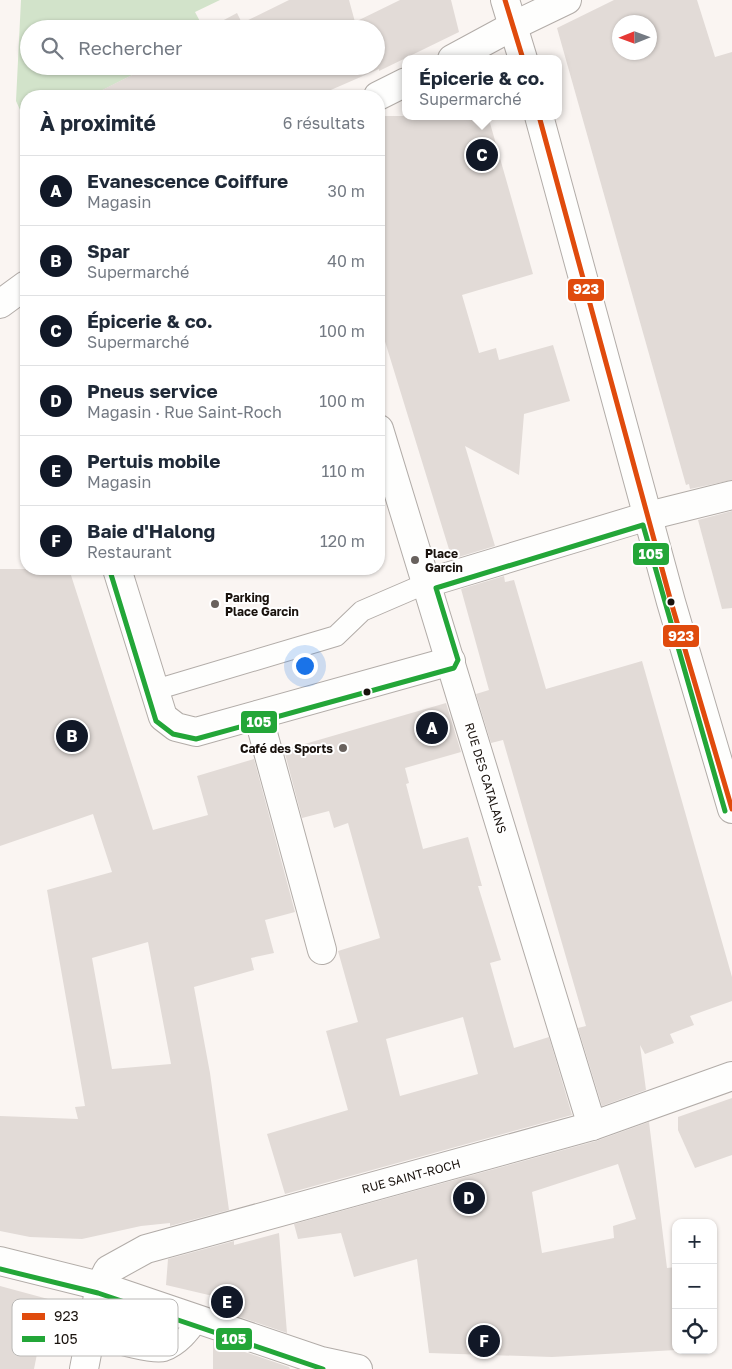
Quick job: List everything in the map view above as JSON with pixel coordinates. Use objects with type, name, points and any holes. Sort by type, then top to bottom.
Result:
[{"type":"street","points":[[505,0],[522,55]]},
{"type":"street","points":[[459,55],[567,0]]},
{"type":"street","points":[[385,92],[402,84]]},
{"type":"street","points":[[540,120],[648,516],[732,809]]},
{"type":"street","points":[[0,304],[20,289]]},
{"type":"street","name":"RUE DES CATALANS","points":[[385,448],[592,1126]]},
{"type":"street","points":[[427,583],[648,516],[732,495]]},
{"type":"street","points":[[118,575],[163,717],[176,728],[196,732],[451,662]]},
{"type":"street","points":[[258,715],[322,950]]},
{"type":"street","name":"RUE SAINT-ROCH","points":[[100,1286],[108,1270],[146,1249],[592,1126],[732,1076]]},
{"type":"street","points":[[0,1261],[100,1286],[138,1299]]},
{"type":"street","points":[[97,1299],[100,1286]]},
{"type":"street","points":[[178,1313],[321,1361],[358,1369]]},
{"type":"street","points":[[84,1369],[86,1356]]},
{"type":"lane","points":[[155,690],[336,636],[362,610],[427,583]]},
{"type":"lane","points":[[178,1343],[186,1338],[199,1320]]},
{"type":"green space","points":[[21,0],[220,0],[195,12],[199,20],[20,20]]},
{"type":"green space","points":[[20,20],[20,75],[132,75],[103,90],[20,90],[20,110],[16,101]]},
{"type":"building","points":[[289,0],[349,0],[354,20],[248,20]]},
{"type":"building","points":[[400,0],[451,0],[459,32],[412,55],[402,55],[402,60],[385,68],[385,20],[359,20]]},
{"type":"building","points":[[614,0],[697,0],[715,57],[732,52],[732,480],[690,489],[689,484],[686,485],[557,28]]},
{"type":"building","points":[[237,13],[240,20],[224,20]]},
{"type":"building","points":[[132,75],[365,75],[331,90],[102,90]]},
{"type":"building","points":[[385,116],[402,116],[402,120],[489,120],[533,274],[462,295],[479,353],[496,348],[499,360],[553,345],[570,401],[524,414],[519,475],[465,446],[495,546],[452,559],[385,341]]},
{"type":"building","points":[[732,511],[732,608],[722,609],[698,520]]},
{"type":"building","points":[[0,569],[20,569],[20,575],[71,575],[153,830],[208,815],[197,776],[254,759],[295,912],[265,920],[274,953],[251,958],[254,970],[194,987],[210,1073],[229,1210],[170,1226],[170,1223],[141,1226],[82,1239],[30,1237],[0,1231],[0,1116],[78,1119],[75,1107],[85,1106],[47,890],[112,872],[93,814],[0,846]],"holes":[[[148,942],[171,1064],[112,1069],[92,958]]]},
{"type":"building","points":[[504,576],[505,582],[514,580],[546,689],[642,661],[732,977],[732,1001],[690,1016],[694,1025],[670,1034],[674,1043],[645,1054],[640,1045],[646,1090],[602,1106],[578,1028],[586,1026],[503,740],[491,743],[476,694],[489,690],[461,589]]},
{"type":"building","points":[[446,703],[461,752],[405,768],[409,783],[406,784],[423,849],[468,837],[482,886],[478,886],[501,960],[490,963],[514,1048],[549,1037],[572,1115],[285,1194],[267,1134],[348,1110],[326,1031],[358,1022],[338,951],[380,938],[348,823],[334,828],[329,811],[302,818],[284,750]],"holes":[[[463,1017],[478,1074],[400,1096],[386,1039]]]},
{"type":"building","points":[[732,1098],[732,1155],[695,1168],[678,1130],[678,1117]]},
{"type":"building","points":[[649,1122],[667,1268],[672,1267],[672,1350],[552,1357],[429,1353],[417,1259],[354,1277],[341,1233],[298,1239],[294,1224],[596,1141]],"holes":[[[618,1164],[636,1219],[613,1226],[614,1238],[542,1253],[532,1192]]]},
{"type":"building","points":[[279,1233],[287,1333],[213,1308],[213,1296],[166,1285],[168,1259],[234,1241],[234,1245]]},
{"type":"building","points":[[0,1286],[48,1299],[12,1299],[12,1356],[37,1356],[34,1369],[0,1369]]},
{"type":"building","points":[[213,1341],[289,1367],[290,1369],[213,1369]]},
{"type":"transit line","name":"923","points":[[505,0],[522,55]]},
{"type":"transit line","name":"923","points":[[540,120],[671,602],[732,809]]},
{"type":"transit line","name":"105","points":[[111,575],[156,721],[173,734],[196,739],[454,668],[458,660],[436,588],[643,525],[725,811]]},
{"type":"transit line","name":"105","points":[[0,1269],[116,1299]]},
{"type":"transit line","name":"105","points":[[178,1320],[323,1369]]},
{"type":"place","name":"Épicerie & co.","points":[[482,155]]},
{"type":"place","name":"Place Garcin","points":[[415,560]]},
{"type":"place","name":"Parking Place Garcin","points":[[215,604]]},
{"type":"place","name":"Evanescence Coiffure","points":[[432,728]]},
{"type":"place","name":"Spar","points":[[72,736]]},
{"type":"place","name":"Café des Sports","points":[[343,748]]},
{"type":"place","name":"Pneus service","points":[[469,1198]]},
{"type":"place","name":"Pertuis mobile","points":[[227,1302]]},
{"type":"place","name":"Baie d'Halong","points":[[484,1341]]}]
